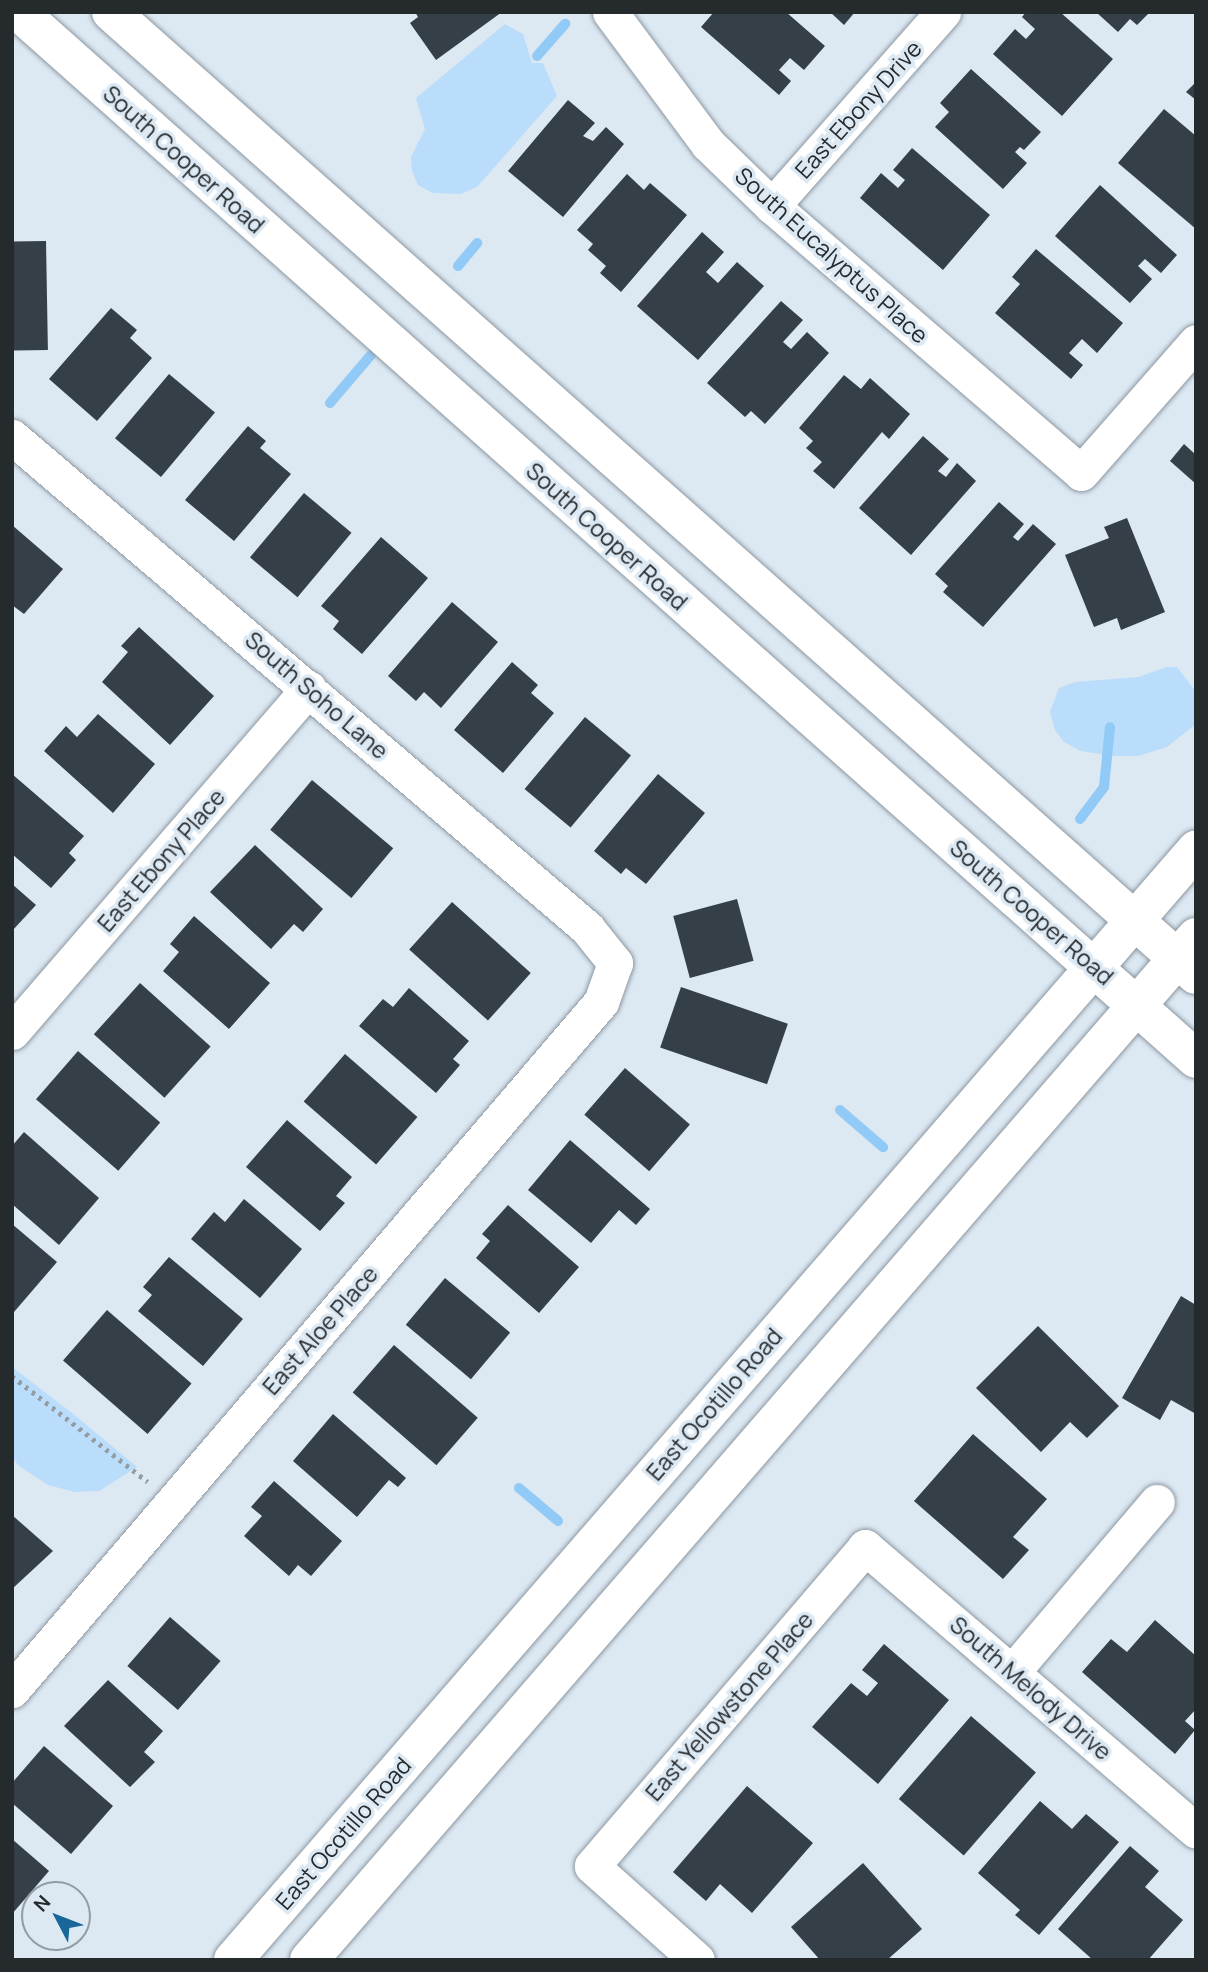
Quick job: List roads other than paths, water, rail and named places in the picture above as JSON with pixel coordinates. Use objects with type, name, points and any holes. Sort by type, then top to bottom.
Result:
[{"type":"main road","name":"South Cooper Road","points":[[19,12],[1094,965],[1196,1059]]},
{"type":"main road","points":[[111,12],[1133,920],[1190,957],[1137,1005],[309,1960]]},
{"type":"main road","name":"East Ocotillo Road","points":[[233,1960],[1196,850]]},
{"type":"street","name":"South Eucalyptus Place","points":[[610,12],[708,144],[772,206],[1081,473],[1196,342]]},
{"type":"street","name":"East Ebony Drive","points":[[772,206],[943,12]]},
{"type":"street","name":"South Soho Lane","points":[[12,437],[309,688],[587,929],[615,963]]},
{"type":"street","name":"East Ebony Place","points":[[12,1032],[309,688]]},
{"type":"street","name":"East Aloe Place","points":[[12,1690],[601,1002],[615,963]]},
{"type":"street","points":[[1013,1671],[1157,1502]]},
{"type":"street","name":"South Melody Drive","points":[[865,1547],[1013,1671],[1196,1831]]},
{"type":"street","name":"East Yellowstone Place","points":[[697,1960],[592,1866],[865,1547]]},
{"type":"waterway","points":[[537,56],[565,24]]},
{"type":"waterway","points":[[458,266],[477,243]]},
{"type":"waterway","points":[[330,403],[371,355]]},
{"type":"waterway","points":[[1080,819],[1104,787],[1110,727]]},
{"type":"waterway","points":[[840,1110],[883,1147]]},
{"type":"waterway","points":[[519,1488],[558,1521]]}]
